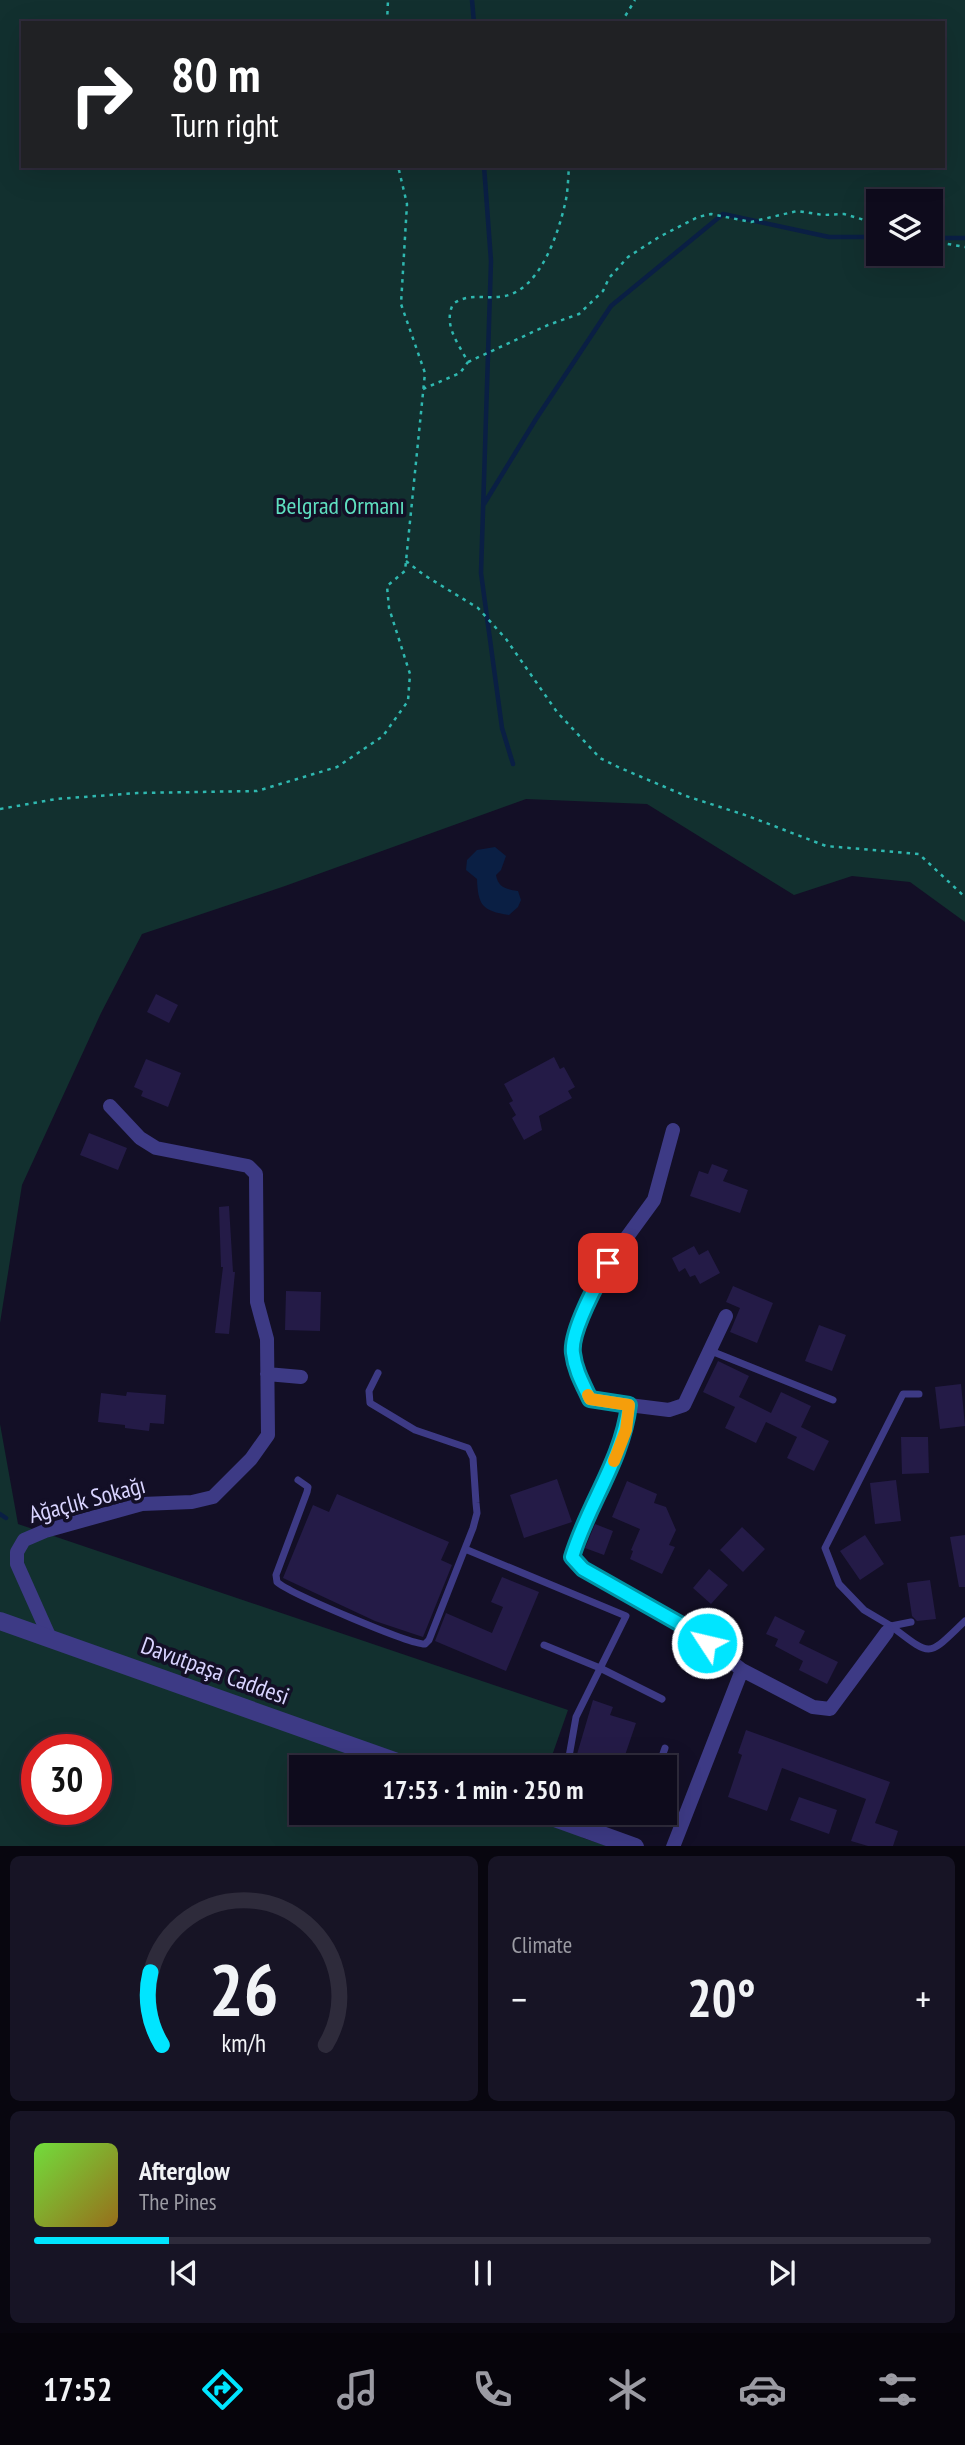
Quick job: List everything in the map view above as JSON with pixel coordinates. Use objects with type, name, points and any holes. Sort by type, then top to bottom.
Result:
[{"type":"street","points":[[110,1106],[140,1138],[156,1147],[248,1166],[256,1174],[257,1302],[267,1339],[267,1374],[300,1377]]},
{"type":"street","points":[[673,1130],[654,1200],[608,1263],[588,1301],[572,1349],[575,1368],[590,1399],[669,1410],[684,1405],[726,1316]]},
{"type":"street","name":"Ağaçlık Sokağı","points":[[50,1638],[17,1564],[17,1552],[24,1541],[45,1531],[142,1504],[192,1502],[213,1497],[251,1458],[268,1435],[267,1374]]},
{"type":"street","points":[[629,1405],[626,1430],[572,1557],[583,1569],[689,1629],[742,1670],[813,1707],[830,1709],[889,1629]]},
{"type":"street","name":"Davutpaşa Caddesi","points":[[0,1621],[378,1755]]},
{"type":"street","points":[[673,1846],[742,1670]]},
{"type":"street","points":[[575,1825],[635,1846]]},
{"type":"lane","points":[[710,1351],[833,1400]]},
{"type":"lane","points":[[298,1480],[308,1487],[307,1492],[276,1575],[277,1582],[289,1590],[396,1635],[420,1645],[425,1644],[429,1640],[477,1513],[471,1451],[464,1446],[415,1430],[370,1403],[369,1391],[378,1373]]},
{"type":"lane","points":[[919,1394],[903,1394],[825,1548],[839,1584],[864,1610],[921,1649],[928,1651],[940,1645],[965,1621]]},
{"type":"lane","points":[[465,1549],[626,1616],[576,1717],[569,1755]]},
{"type":"lane","points":[[889,1629],[911,1622]]},
{"type":"lane","points":[[544,1645],[600,1668],[662,1699]]},
{"type":"lane","points":[[663,1755],[665,1748]]},
{"type":"path","points":[[387,21],[388,0]]},
{"type":"path","points":[[622,21],[635,0]]},
{"type":"path","points":[[0,809],[56,799],[137,793],[257,791],[337,767],[383,736],[408,701],[410,674],[389,608],[387,586],[402,575],[405,561],[425,373],[401,304],[407,204],[398,168]]},
{"type":"path","points":[[468,362],[450,326],[448,317],[453,304],[467,296],[508,296],[518,292],[532,278],[550,252],[565,204],[569,168]]},
{"type":"path","points":[[423,389],[460,373],[468,362],[548,325],[579,314],[603,291],[609,278],[628,257],[698,217],[711,214],[751,222],[785,213],[808,212],[823,215],[844,214],[866,220]]},
{"type":"path","points":[[943,243],[965,247]]},
{"type":"path","points":[[405,561],[478,608],[506,639],[557,712],[600,758],[686,796],[826,846],[919,854],[965,897]]},
{"type":"green space","name":"Belgrad Ormanı","points":[[0,0],[965,0],[965,922],[910,882],[852,876],[794,895],[647,804],[526,799],[285,886],[142,934],[101,1013],[22,1185],[0,1323]]},
{"type":"green space","points":[[0,1424],[18,1524],[568,1710],[552,1755],[289,1755],[289,1825],[571,1825],[583,1838],[607,1846],[0,1846]]},
{"type":"water","points":[[495,847],[506,856],[496,875],[497,879],[504,887],[518,891],[521,900],[509,915],[487,909],[483,905],[477,879],[466,870],[467,860],[477,850]]},
{"type":"building","points":[[156,994],[178,1005],[169,1023],[147,1012]]},
{"type":"building","points":[[554,1057],[560,1069],[564,1067],[575,1087],[568,1091],[572,1098],[539,1116],[542,1130],[524,1140],[512,1118],[516,1115],[509,1103],[513,1101],[504,1084]]},
{"type":"building","points":[[146,1059],[181,1073],[168,1107],[141,1096],[143,1091],[134,1087]]},
{"type":"building","points":[[89,1133],[127,1148],[118,1170],[80,1155]]},
{"type":"building","points":[[712,1164],[728,1170],[723,1181],[748,1190],[740,1213],[690,1196],[699,1171],[708,1174]]},
{"type":"building","points":[[229,1206],[235,1272],[229,1334],[215,1333],[223,1267],[219,1207]]},
{"type":"building","points":[[694,1246],[699,1255],[708,1250],[720,1273],[700,1284],[695,1275],[690,1277],[685,1268],[679,1272],[672,1258]]},
{"type":"building","points":[[733,1286],[773,1303],[757,1343],[730,1332],[740,1308],[726,1302]]},
{"type":"building","points":[[286,1291],[321,1292],[320,1331],[285,1330]]},
{"type":"building","points":[[819,1325],[846,1335],[832,1371],[805,1361]]},
{"type":"building","points":[[718,1361],[749,1376],[739,1397],[771,1413],[781,1392],[811,1406],[801,1427],[829,1441],[814,1471],[787,1458],[797,1437],[766,1422],[756,1443],[725,1428],[735,1407],[703,1392]]},
{"type":"building","points":[[961,1384],[965,1426],[940,1429],[935,1387]]},
{"type":"building","points":[[127,1392],[166,1395],[164,1424],[150,1423],[149,1431],[98,1422],[101,1393],[126,1396]]},
{"type":"building","points":[[901,1437],[928,1437],[929,1473],[902,1474]]},
{"type":"building","points":[[557,1479],[572,1522],[524,1538],[510,1495]]},
{"type":"building","points":[[896,1480],[901,1521],[875,1524],[870,1483]]},
{"type":"building","points":[[627,1481],[657,1494],[654,1503],[666,1507],[676,1530],[669,1545],[675,1547],[662,1574],[630,1559],[640,1529],[612,1517]]},
{"type":"building","points":[[337,1494],[449,1542],[441,1560],[452,1565],[423,1637],[375,1621],[283,1578],[313,1505],[329,1512]]},
{"type":"building","points":[[595,1524],[613,1531],[604,1555],[585,1548]]},
{"type":"building","points":[[742,1527],[765,1549],[743,1572],[720,1550]]},
{"type":"building","points":[[865,1535],[884,1564],[860,1580],[840,1551]]},
{"type":"building","points":[[965,1535],[965,1587],[959,1587],[950,1537]]},
{"type":"building","points":[[709,1569],[728,1585],[711,1604],[693,1588]]},
{"type":"building","points":[[502,1577],[539,1592],[506,1671],[435,1641],[446,1613],[492,1633],[503,1607],[491,1602]]},
{"type":"building","points":[[930,1580],[936,1619],[917,1621],[912,1616],[907,1583]]},
{"type":"building","points":[[775,1616],[805,1631],[799,1643],[838,1662],[827,1684],[799,1670],[803,1661],[775,1646],[778,1639],[766,1634]]},
{"type":"building","points":[[593,1700],[613,1707],[610,1715],[636,1723],[625,1755],[577,1755]]},
{"type":"building","points":[[746,1730],[890,1782],[875,1823],[898,1831],[893,1846],[868,1846],[851,1841],[866,1799],[782,1768],[767,1811],[728,1797],[742,1755],[738,1753]]},
{"type":"building","points":[[799,1797],[837,1810],[829,1834],[790,1820]]},
{"type":"waterway","points":[[472,0],[474,21]]},
{"type":"waterway","points":[[484,168],[491,261],[481,573],[502,728],[513,764]]},
{"type":"waterway","points":[[484,504],[536,419],[611,306],[723,214],[829,237],[866,237]]},
{"type":"waterway","points":[[943,238],[965,238]]},
{"type":"waterway","points":[[0,1514],[6,1518]]},
{"type":"slow traffic","points":[[588,1395],[590,1399],[629,1405],[626,1430],[614,1461]]},
{"type":"route","points":[[608,1263],[588,1301],[572,1349],[575,1368],[590,1399],[629,1405],[626,1430],[572,1557],[583,1569],[689,1629],[707,1643]]}]
